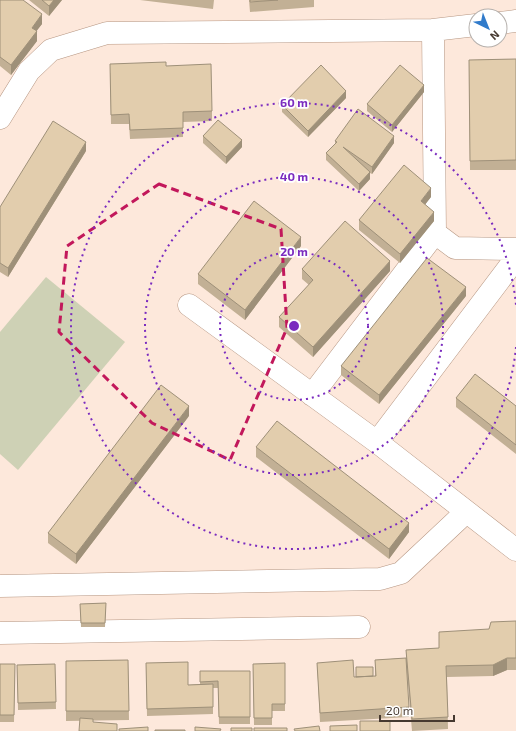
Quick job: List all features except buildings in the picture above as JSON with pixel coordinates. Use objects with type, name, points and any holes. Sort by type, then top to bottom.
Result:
[{"type":"street","points":[[0,118],[29,71],[51,50],[106,33],[433,30],[468,26]]},
{"type":"street","points":[[312,395],[435,234],[433,30]]},
{"type":"street","points":[[435,234],[455,248],[516,249]]},
{"type":"street","points":[[377,442],[516,258]]},
{"type":"street","points":[[189,305],[377,442],[516,550]]},
{"type":"street","points":[[0,586],[380,579],[401,573],[466,512]]},
{"type":"street","points":[[0,633],[359,627]]},
{"type":"highlighted area","points":[[159,184],[281,229],[287,328],[230,460],[152,423],[59,332],[67,246]]},
{"type":"green space","points":[[46,277],[125,342],[18,470],[0,454],[0,332]]}]
